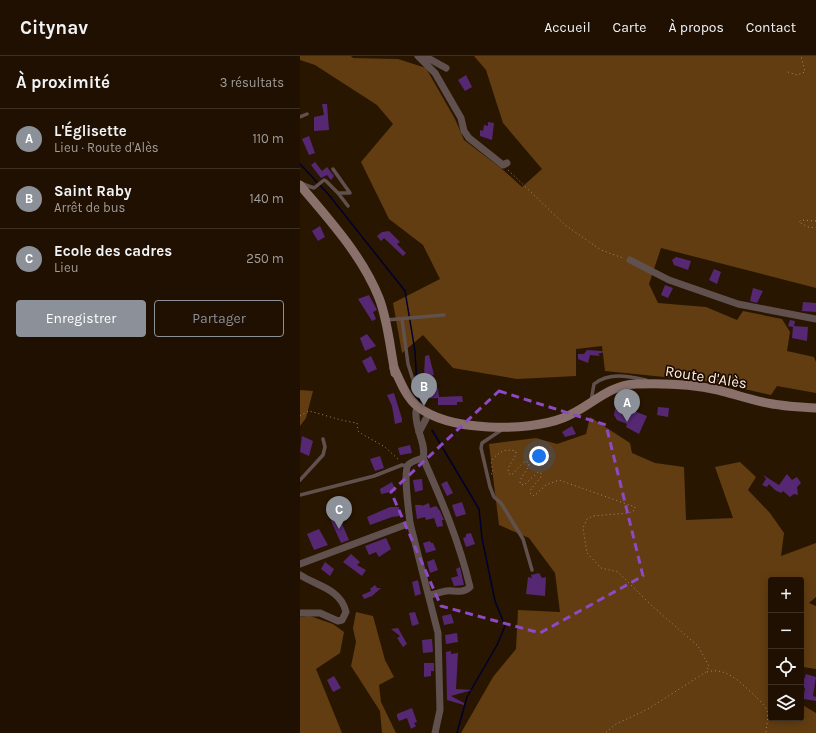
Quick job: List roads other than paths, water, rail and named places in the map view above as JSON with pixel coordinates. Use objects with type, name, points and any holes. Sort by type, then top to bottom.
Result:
[{"type":"main road","points":[[300,184],[337,229],[346,243],[363,280],[380,304],[385,320],[394,368],[404,395],[416,411],[426,419],[438,425],[465,428],[473,426]]},
{"type":"main road","points":[[394,368],[409,397],[424,411],[445,421],[473,426]]},
{"type":"main road","name":"Route d'Alès","points":[[473,426],[505,427],[550,422],[564,418],[618,387],[634,384],[658,383],[716,390],[779,405],[816,408]]},
{"type":"street","points":[[418,56],[426,57],[446,68]]},
{"type":"street","points":[[418,56],[435,73],[461,118],[464,131],[469,138],[505,164]]},
{"type":"street","points":[[630,260],[669,280],[738,304],[816,319]]},
{"type":"street","points":[[416,411],[416,425],[424,453],[422,458],[408,466],[407,499],[410,522],[430,595],[438,632],[440,710],[436,733]]},
{"type":"street","points":[[419,432],[426,419]]},
{"type":"street","points":[[422,458],[447,513],[463,556],[470,587],[455,593],[448,591],[430,595]]},
{"type":"street","points":[[300,564],[410,522]]},
{"type":"street","points":[[300,576],[330,590],[341,600],[346,612],[342,620],[338,621],[320,613],[300,613]]},
{"type":"lane","points":[[300,117],[307,114]]},
{"type":"lane","points":[[333,169],[350,193],[338,194]]},
{"type":"lane","points":[[300,184],[316,187],[320,183],[326,181],[348,206]]},
{"type":"lane","points":[[385,320],[444,315]]},
{"type":"lane","points":[[403,319],[408,364],[414,383],[420,385]]},
{"type":"lane","points":[[592,401],[594,384],[602,377],[615,376],[658,383]]},
{"type":"lane","points":[[505,427],[482,443],[481,448],[487,476],[494,497],[501,503],[523,539],[532,570]]},
{"type":"lane","points":[[300,480],[323,455],[325,447],[322,439]]},
{"type":"lane","points":[[300,495],[374,476],[402,465],[408,466]]},
{"type":"waterway","points":[[300,164],[329,195],[405,291],[415,351],[417,389],[420,404]]},
{"type":"waterway","points":[[432,430],[479,509],[482,538],[495,601],[505,626],[497,645],[467,697],[457,733]]},
{"type":"place","name":"Saint Raby","points":[[424,406]]},
{"type":"place","name":"L'Églisette","points":[[627,422]]},
{"type":"place","name":"Ecole des cadres","points":[[339,529]]}]
